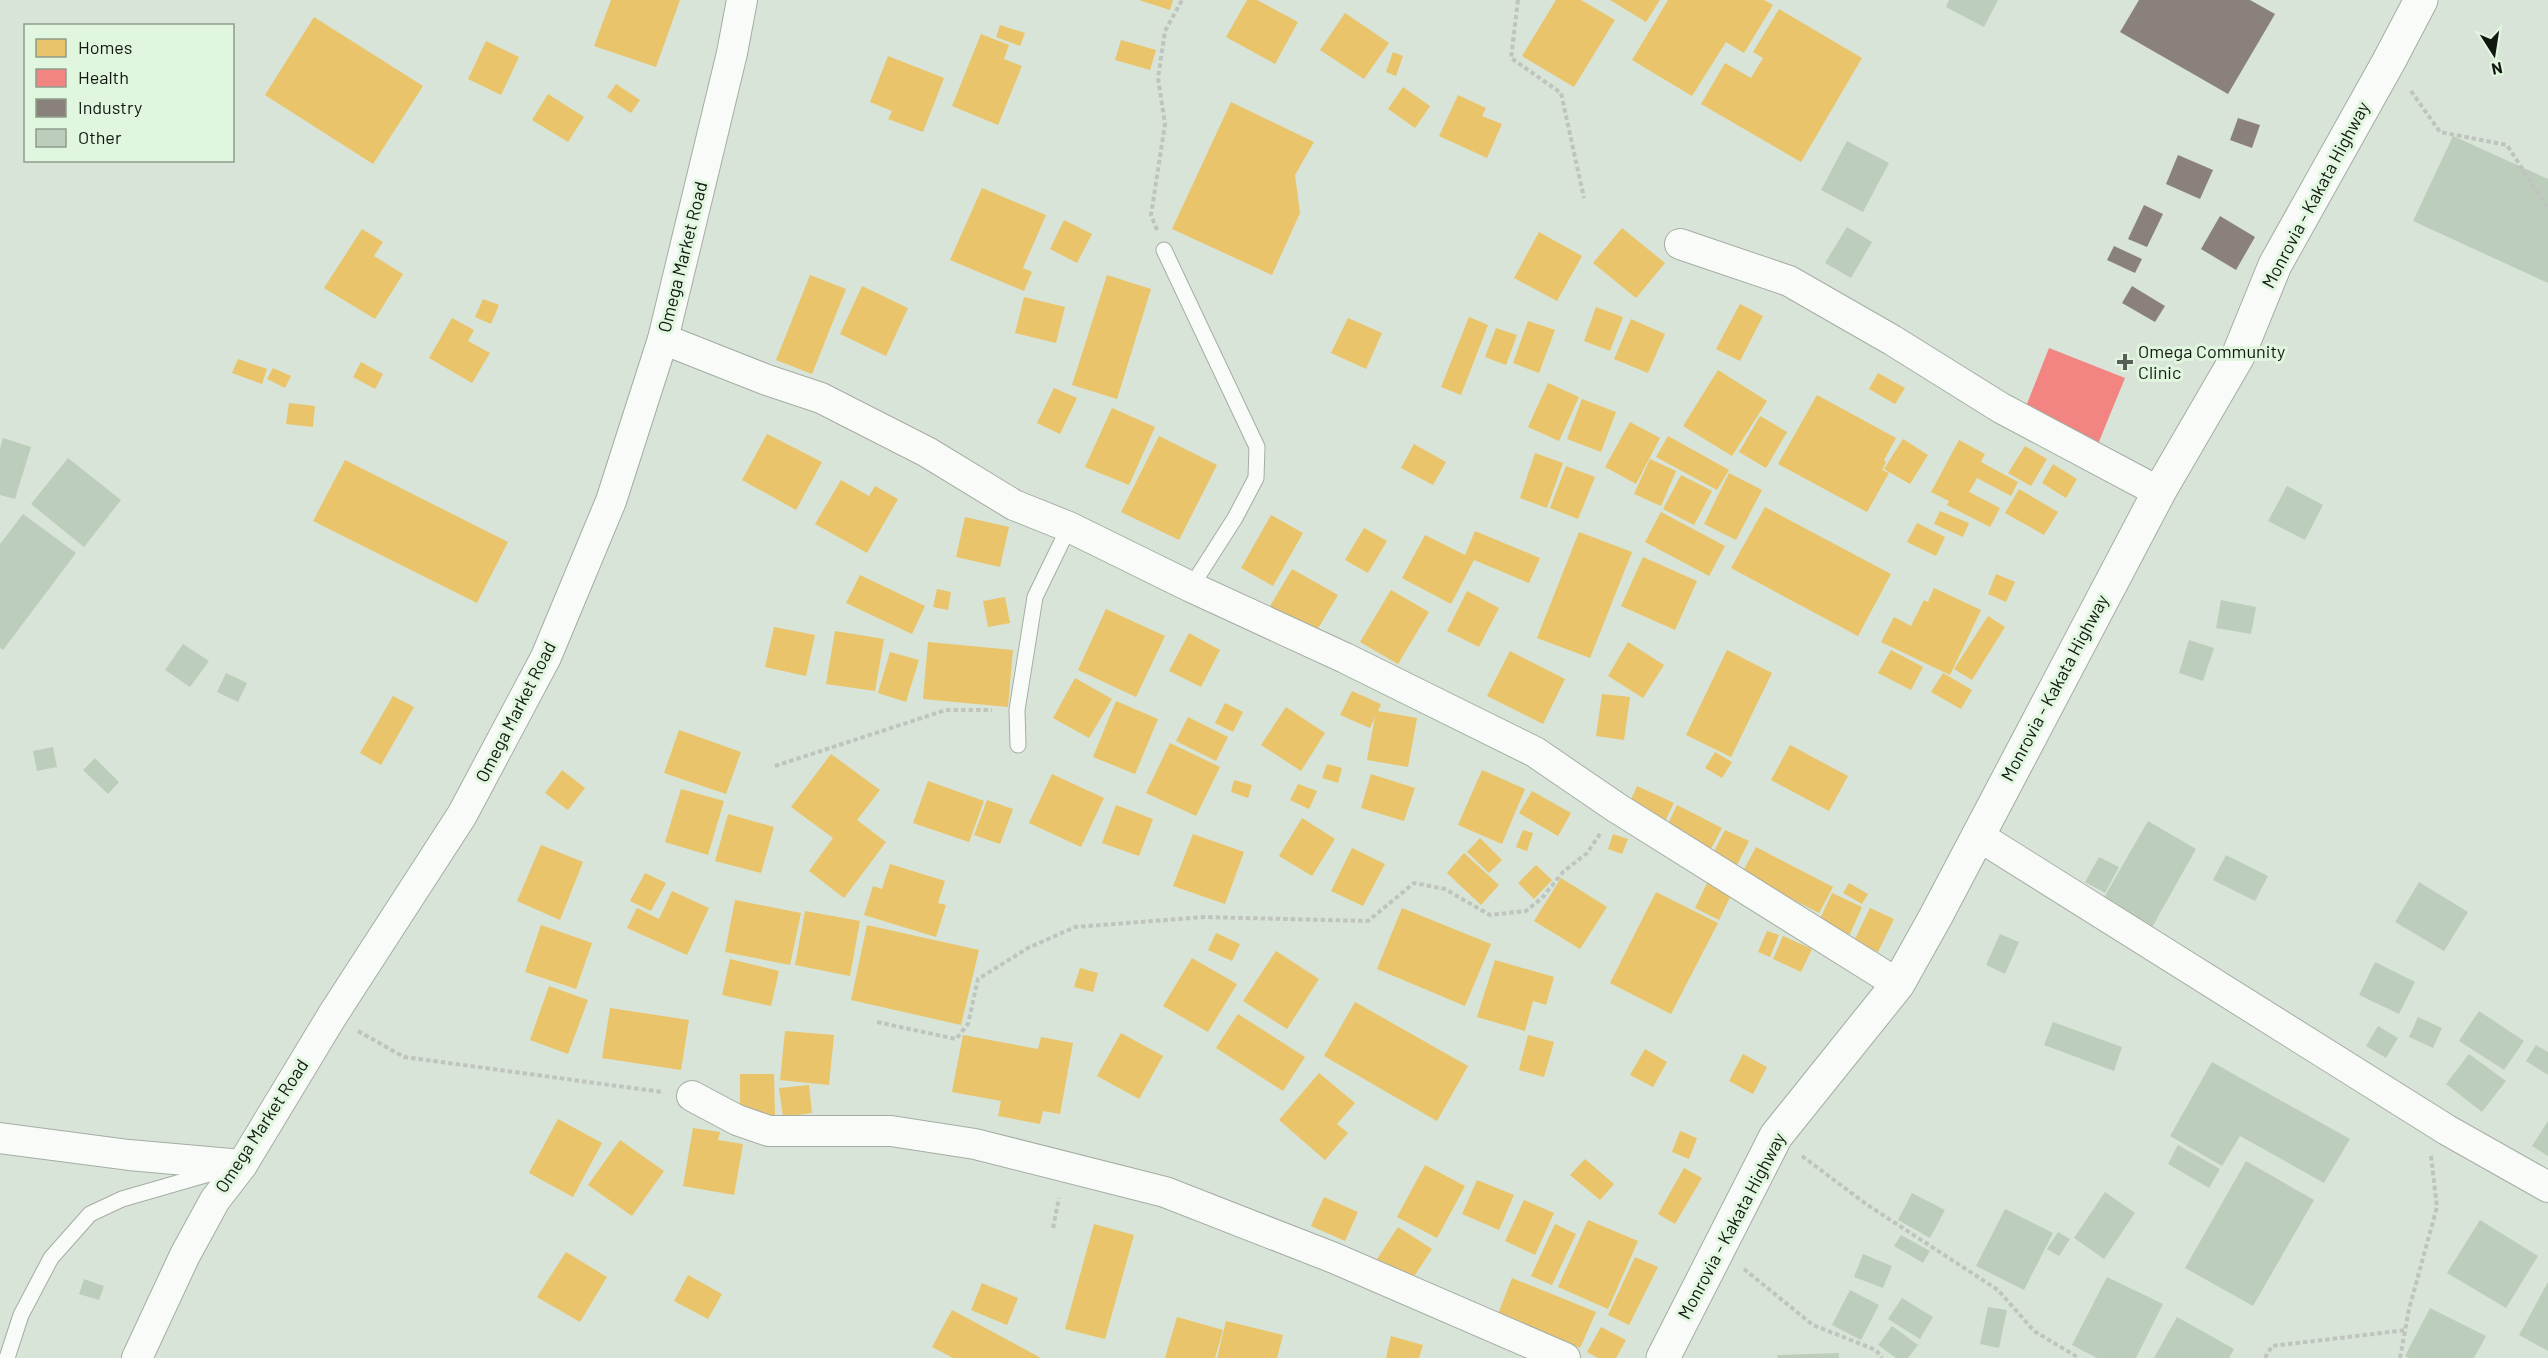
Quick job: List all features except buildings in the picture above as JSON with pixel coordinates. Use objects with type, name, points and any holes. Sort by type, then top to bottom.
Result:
[{"type":"highway","name":"Monrovia - Kakata Highway","points":[[1663,1358],[1776,1136],[1898,984],[1936,916],[2159,492],[2238,356],[2275,265],[2390,61],[2421,0]]},
{"type":"street","name":"Omega Market Road","points":[[137,1358],[185,1255],[215,1200],[242,1165],[332,1016],[462,815],[546,657],[611,501],[663,339],[732,53],[742,0]]},
{"type":"street","points":[[1680,244],[1789,281],[1892,340],[2001,408],[2159,492]]},
{"type":"street","points":[[663,339],[767,380],[821,398],[927,452],[1014,505],[1069,527],[1191,587],[1356,663],[1535,752],[1617,808],[1898,984]]},
{"type":"street","points":[[1977,835],[2447,1130],[2548,1187]]},
{"type":"street","points":[[693,1096],[736,1120],[769,1131],[891,1131],[975,1144],[1165,1192],[1334,1258],[1565,1358]]},
{"type":"street","points":[[0,1138],[129,1155],[242,1165]]},
{"type":"lane","points":[[1164,250],[1257,447],[1256,478],[1235,518],[1191,587]]},
{"type":"lane","points":[[1018,745],[1017,710],[1035,597],[1069,527]]},
{"type":"lane","points":[[7,1358],[21,1315],[51,1258],[90,1214],[122,1199],[242,1165]]},
{"type":"path","points":[[1164,250],[1151,215],[1165,124],[1158,78],[1165,31],[1182,0]]},
{"type":"path","points":[[1518,0],[1511,58],[1562,93],[1584,198]]},
{"type":"path","points":[[2390,61],[2440,132],[2507,145],[2548,209]]},
{"type":"path","points":[[775,766],[946,710],[1017,710]]},
{"type":"path","points":[[878,1022],[956,1039],[968,1024],[978,979],[1028,948],[1075,927],[1204,917],[1368,921],[1414,883],[1445,889],[1490,915],[1526,911],[1542,898],[1563,872],[1587,853],[1617,808]]},
{"type":"path","points":[[332,1016],[404,1058],[693,1096]]},
{"type":"path","points":[[2400,1358],[2407,1330],[2409,1309],[2438,1207],[2431,1156],[2447,1130]]},
{"type":"path","points":[[1776,1136],[1866,1204],[1998,1290],[2034,1331],[2079,1358]]},
{"type":"path","points":[[1718,1248],[1813,1325],[1876,1350],[1882,1358]]},
{"type":"path","points":[[2265,1358],[2272,1346],[2407,1330]]},
{"type":"place","name":"Omega Community Clinic","points":[[2125,362]]}]
